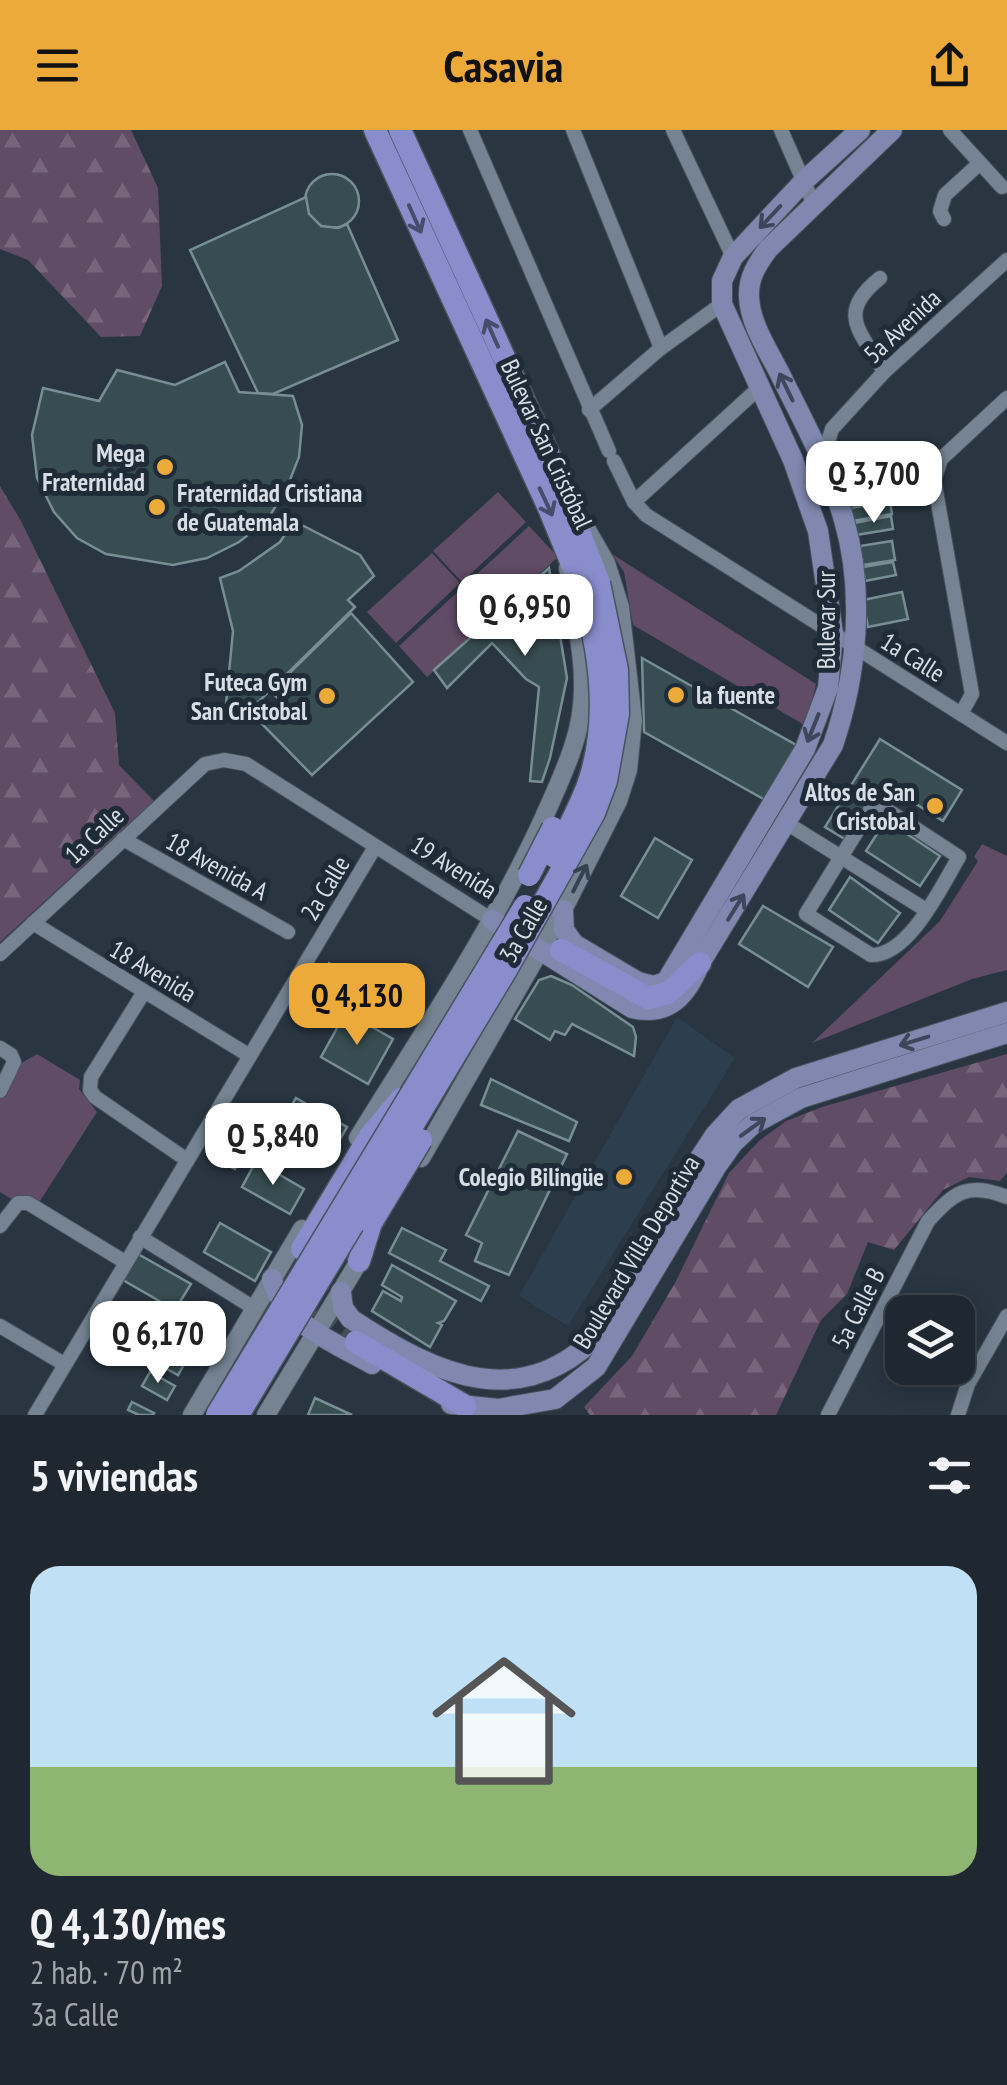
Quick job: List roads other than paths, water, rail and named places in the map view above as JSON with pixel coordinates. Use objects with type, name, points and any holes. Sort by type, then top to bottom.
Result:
[{"type":"main road","name":"Bulevar San Cristóbal","points":[[217,1415],[554,858],[589,783],[596,756],[600,672],[590,585],[567,552],[374,130]]},
{"type":"main road","name":"Bulevar San Cristóbal","points":[[238,1415],[506,970],[586,829],[606,781],[618,714],[617,670],[562,488],[400,130]]},
{"type":"main road","points":[[722,304],[722,281],[733,257],[805,180],[860,130]]},
{"type":"main road","name":"Bulevar Sur","points":[[690,963],[788,824],[833,745],[845,711],[854,646],[855,576],[845,521],[810,434],[754,322],[748,296],[752,270],[768,249],[892,130]]},
{"type":"main road","name":"Bulevar Sur","points":[[658,1011],[682,997],[692,984],[690,963],[804,749],[828,688],[833,633],[818,532],[792,460],[722,304]]},
{"type":"main road","points":[[529,875],[567,802],[586,742],[600,714]]},
{"type":"main road","points":[[564,910],[564,930],[574,944],[638,982],[653,986],[666,982],[690,963]]},
{"type":"main road","name":"19 Avenida","points":[[492,920],[550,951],[632,1008],[658,1011]]},
{"type":"main road","points":[[550,951],[648,998],[668,994],[690,963]]},
{"type":"main road","points":[[359,1262],[371,1223],[492,1016],[506,970]]},
{"type":"main road","name":"Boulevard Villa Deportiva","points":[[272,1279],[277,1298],[291,1315],[425,1394],[458,1408],[511,1411],[554,1399],[596,1368],[698,1161],[739,1109],[796,1078],[1007,1012]]},
{"type":"main road","name":"Boulevard Villa Deportiva","points":[[341,1292],[343,1308],[351,1320],[434,1372],[468,1386],[498,1390],[543,1385],[566,1373],[588,1352],[635,1289],[716,1166],[753,1124],[801,1098],[1007,1033]]},
{"type":"main road","points":[[302,1249],[370,1136],[416,1087]]},
{"type":"main road","points":[[356,1342],[458,1408]]},
{"type":"street","name":"1a Calle","points":[[470,130],[589,410],[634,502],[646,515],[1007,743]]},
{"type":"street","points":[[573,130],[661,348]]},
{"type":"street","points":[[672,130],[733,257]]},
{"type":"street","points":[[781,130],[814,205]]},
{"type":"street","points":[[950,130],[1002,188]]},
{"type":"street","points":[[944,219],[940,211],[945,195],[980,163]]},
{"type":"street","name":"5a Avenida","points":[[822,461],[832,429],[884,372],[1007,260]]},
{"type":"street","points":[[880,278],[860,294],[854,312],[884,372]]},
{"type":"street","points":[[589,410],[661,348],[722,304]]},
{"type":"street","points":[[634,502],[759,388]]},
{"type":"street","points":[[961,714],[972,694],[935,470],[941,459],[1007,398]]},
{"type":"street","points":[[792,460],[798,442],[810,434],[832,429]]},
{"type":"street","name":"3a Calle","points":[[266,1415],[477,1061],[550,951],[564,910],[618,801],[628,770],[632,720],[620,607],[606,563],[562,488]]},
{"type":"street","name":"3a Calle","points":[[192,1415],[492,920],[556,790],[577,733],[583,702],[582,656],[567,552]]},
{"type":"street","name":"1a Calle","points":[[0,954],[205,764],[224,760]]},
{"type":"street","name":"19 Avenida","points":[[224,760],[246,764],[492,920]]},
{"type":"street","points":[[556,790],[570,782],[618,801]]},
{"type":"street","points":[[875,802],[960,858],[906,940],[881,955],[871,954],[806,914],[842,856],[875,802]]},
{"type":"street","points":[[788,824],[926,910]]},
{"type":"street","name":"18 Avenida A","points":[[123,840],[288,932]]},
{"type":"street","name":"2a Calle","points":[[36,1415],[375,847]]},
{"type":"street","name":"18 Avenida","points":[[33,924],[250,1056]]},
{"type":"street","points":[[144,992],[91,1077],[90,1090],[187,1160]]},
{"type":"street","points":[[417,1042],[441,1035],[455,1037],[472,1048],[477,1061]]},
{"type":"street","points":[[0,1048],[14,1062],[0,1091]]},
{"type":"street","name":"5a Calle B","points":[[828,1415],[928,1221],[951,1196],[983,1188],[1007,1197]]},
{"type":"street","points":[[0,1226],[18,1203],[28,1203],[125,1262]]},
{"type":"street","points":[[140,1237],[254,1308]]},
{"type":"street","points":[[958,1415],[968,1384],[1007,1316]]},
{"type":"street","points":[[0,1326],[64,1364]]},
{"type":"street","points":[[231,1348],[260,1344],[286,1354],[295,1363]]},
{"type":"tunnel","points":[[301,1281],[330,1321],[356,1342]]},
{"type":"place","name":"Mega Fraternidad","points":[[165,467]]},
{"type":"place","name":"Fraternidad Cristiana de Guatemala","points":[[157,507]]},
{"type":"place","name":"la fuente","points":[[676,695]]},
{"type":"place","name":"Futeca Gym San Cristobal","points":[[327,696]]},
{"type":"place","name":"Altos de San Cristobal","points":[[935,806]]},
{"type":"place","name":"Colegio Bilingüe","points":[[624,1177]]}]
